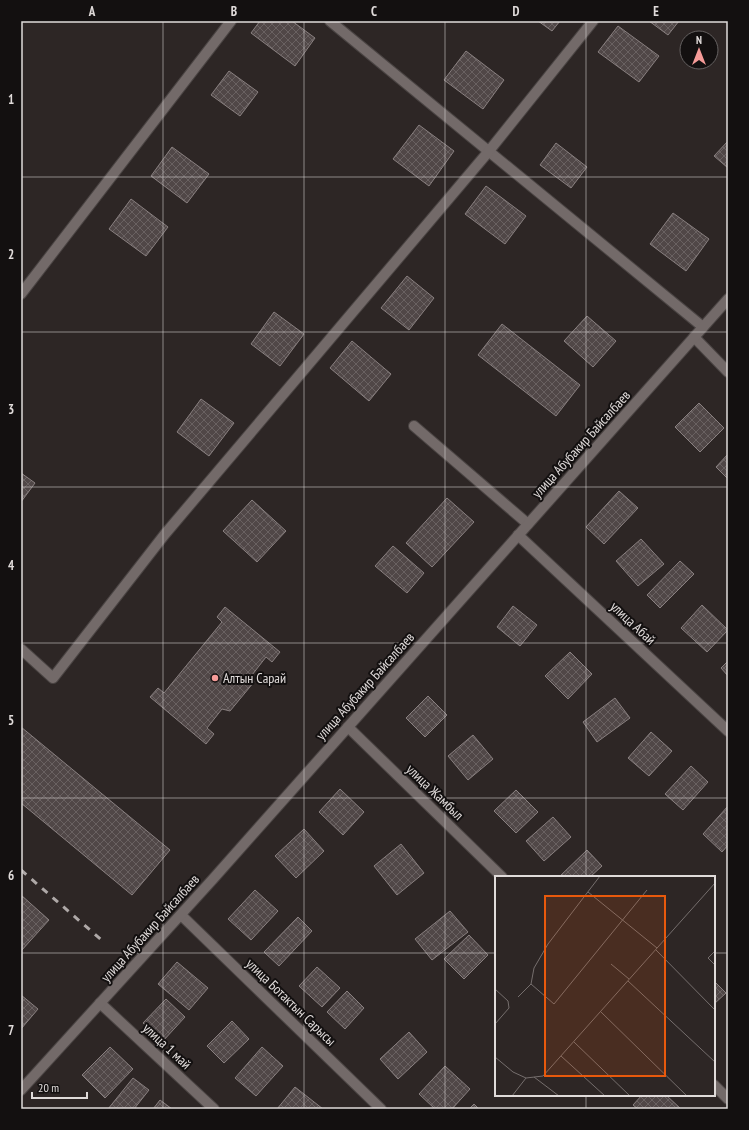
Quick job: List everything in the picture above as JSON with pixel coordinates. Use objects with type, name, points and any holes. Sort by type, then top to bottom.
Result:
[{"type":"street","points":[[21,294],[230,21]]},
{"type":"street","points":[[330,21],[703,327]]},
{"type":"street","points":[[21,650],[53,678],[165,534],[488,151],[593,21]]},
{"type":"street","name":"улица Абубакир Байсалбаев","points":[[21,1090],[181,915],[728,299]]},
{"type":"street","points":[[694,338],[728,372]]},
{"type":"street","points":[[414,426],[528,524]]},
{"type":"street","name":"улица Абай","points":[[518,535],[728,731]]},
{"type":"street","name":"улица Жамбыл","points":[[348,727],[501,876]]},
{"type":"street","name":"улица Ботактын Сарысы","points":[[181,915],[381,1109]]},
{"type":"street","name":"улица 1 май","points":[[100,1003],[214,1109]]},
{"type":"street","points":[[715,1086],[728,1099]]},
{"type":"building","points":[[260,21],[292,21],[315,38],[295,66],[251,33]]},
{"type":"building","points":[[538,21],[560,21],[552,31]]},
{"type":"building","points":[[649,21],[679,21],[668,35]]},
{"type":"building","points":[[618,26],[659,56],[639,82],[598,52]]},
{"type":"building","points":[[466,51],[504,80],[483,109],[444,80]]},
{"type":"building","points":[[229,71],[258,92],[240,116],[211,95]]},
{"type":"building","points":[[419,125],[454,151],[429,186],[393,159]]},
{"type":"building","points":[[728,141],[728,168],[714,156]]},
{"type":"building","points":[[556,143],[587,167],[571,188],[540,165]]},
{"type":"building","points":[[172,147],[209,174],[187,203],[151,176]]},
{"type":"building","points":[[486,186],[526,216],[505,244],[465,214]]},
{"type":"building","points":[[131,199],[168,227],[146,256],[109,229]]},
{"type":"building","points":[[673,213],[709,239],[686,271],[650,244]]},
{"type":"building","points":[[407,276],[434,298],[409,330],[381,308]]},
{"type":"building","points":[[274,312],[304,334],[280,366],[251,344]]},
{"type":"building","points":[[587,316],[616,341],[593,367],[564,341]]},
{"type":"building","points":[[502,324],[580,385],[556,416],[478,355]]},
{"type":"building","points":[[352,341],[391,374],[369,401],[330,368]]},
{"type":"building","points":[[201,399],[234,423],[209,456],[177,432]]},
{"type":"building","points":[[699,403],[724,428],[700,452],[675,427]]},
{"type":"building","points":[[728,454],[728,479],[716,467]]},
{"type":"building","points":[[21,473],[35,483],[21,502]]},
{"type":"building","points":[[619,491],[638,508],[604,544],[586,527]]},
{"type":"building","points":[[447,498],[474,522],[432,567],[406,543]]},
{"type":"building","points":[[252,500],[286,531],[257,562],[223,531]]},
{"type":"building","points":[[641,539],[664,564],[638,586],[616,561]]},
{"type":"building","points":[[393,546],[424,573],[407,593],[375,566]]},
{"type":"building","points":[[680,561],[694,574],[660,608],[647,595]]},
{"type":"building","points":[[702,605],[728,630],[707,652],[681,628]]},
{"type":"building","points":[[513,606],[537,625],[520,646],[497,627]]},
{"type":"building","name":"Алтын Сарай","points":[[225,607],[280,652],[272,662],[266,657],[252,675],[254,682],[230,711],[222,709],[207,728],[214,734],[206,744],[150,697],[158,688],[164,693],[222,622],[217,617]]},
{"type":"building","points":[[570,652],[592,674],[568,699],[545,676]]},
{"type":"building","points":[[728,661],[728,676],[721,668]]},
{"type":"building","points":[[428,696],[447,715],[425,737],[406,718]]},
{"type":"building","points":[[615,698],[630,718],[597,742],[583,722]]},
{"type":"building","points":[[21,727],[170,850],[132,895],[21,803]]},
{"type":"building","points":[[651,732],[672,751],[649,776],[628,758]]},
{"type":"building","points":[[473,735],[493,759],[468,780],[448,756]]},
{"type":"building","points":[[691,766],[708,782],[683,810],[665,794]]},
{"type":"building","points":[[340,789],[364,812],[343,835],[319,812]]},
{"type":"building","points":[[516,790],[538,812],[516,833],[494,811]]},
{"type":"building","points":[[728,806],[728,845],[722,852],[703,834]]},
{"type":"building","points":[[553,817],[571,837],[544,861],[526,841]]},
{"type":"building","points":[[304,829],[324,851],[296,878],[275,856]]},
{"type":"building","points":[[401,844],[424,873],[397,895],[374,866]]},
{"type":"building","points":[[587,850],[602,866],[591,876],[560,876]]},
{"type":"building","points":[[255,890],[278,911],[251,940],[228,919]]},
{"type":"building","points":[[21,895],[49,920],[21,951]]},
{"type":"building","points":[[450,911],[468,932],[432,960],[415,939]]},
{"type":"building","points":[[298,917],[312,931],[279,966],[264,952]]},
{"type":"building","points":[[469,935],[488,955],[464,979],[444,959]]},
{"type":"building","points":[[177,962],[208,988],[189,1010],[158,984]]},
{"type":"building","points":[[317,967],[340,988],[322,1007],[299,986]]},
{"type":"building","points":[[715,982],[726,993],[715,1003]]},
{"type":"building","points":[[347,991],[364,1008],[345,1029],[327,1012]]},
{"type":"building","points":[[21,995],[38,1009],[21,1029]]},
{"type":"building","points":[[166,999],[185,1017],[163,1041],[143,1023]]},
{"type":"building","points":[[232,1021],[249,1039],[224,1063],[207,1046]]},
{"type":"building","points":[[409,1032],[427,1052],[398,1079],[380,1059]]},
{"type":"building","points":[[110,1047],[133,1069],[105,1098],[82,1075]]},
{"type":"building","points":[[262,1047],[283,1066],[256,1096],[235,1078]]},
{"type":"building","points":[[445,1066],[470,1089],[452,1109],[435,1109],[419,1094]]},
{"type":"building","points":[[133,1078],[149,1090],[134,1109],[108,1109]]},
{"type":"building","points":[[295,1087],[323,1109],[277,1109]]},
{"type":"building","points":[[641,1096],[667,1096],[681,1109],[638,1109],[633,1105]]},
{"type":"building","points":[[160,1100],[172,1109],[153,1109]]},
{"type":"building","points":[[474,1104],[479,1109],[469,1109]]},
{"type":"railway","points":[[21,870],[105,943]]},
{"type":"place","name":"Алтын Сарай","points":[[215,678]]}]
